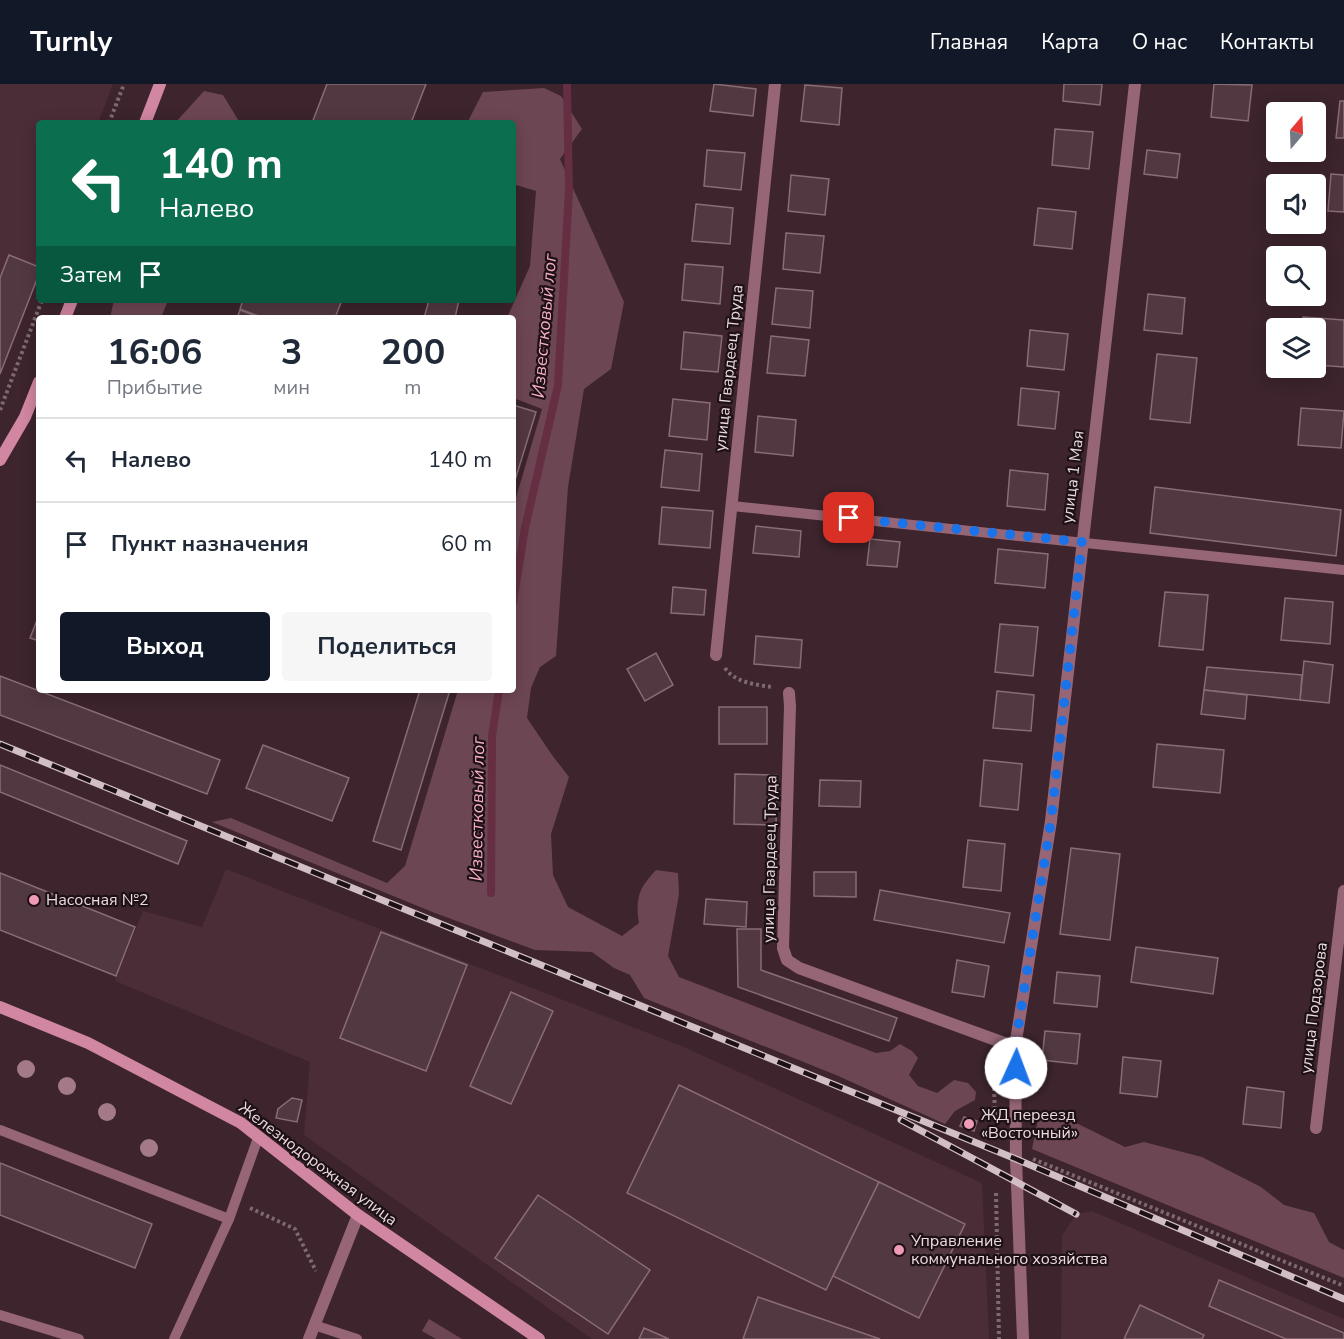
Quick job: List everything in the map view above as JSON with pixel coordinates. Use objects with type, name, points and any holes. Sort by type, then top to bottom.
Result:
[{"type":"main road","points":[[146,120],[160,84]]},
{"type":"main road","points":[[0,460],[25,417],[36,390]]},
{"type":"main road","name":"Железнодорожная улица","points":[[0,1007],[88,1043],[241,1123],[358,1215],[539,1339]]},
{"type":"street","name":"улица Гвардеец Труда","points":[[716,655],[775,84]]},
{"type":"street","name":"улица 1 Мая","points":[[1023,1339],[1016,1152],[1015,1047],[1051,821],[1135,84]]},
{"type":"street","name":"улица Гвардеец Труда","points":[[789,693],[783,948],[787,960],[799,969],[1015,1047]]},
{"type":"street","name":"улица Подзорова","points":[[1316,1128],[1344,891]]},
{"type":"street","points":[[309,1339],[358,1215]]},
{"type":"lane","points":[[732,506],[1344,570]]},
{"type":"lane","points":[[0,1130],[229,1219]]},
{"type":"lane","points":[[174,1339],[229,1219],[258,1138]]},
{"type":"lane","points":[[0,1315],[79,1339]]},
{"type":"lane","points":[[314,1325],[357,1339]]},
{"type":"path","points":[[110,120],[124,84]]},
{"type":"path","points":[[0,410],[36,316]]},
{"type":"path","points":[[716,655],[729,674],[753,685],[779,688],[789,693]]},
{"type":"path","points":[[992,1039],[995,1118]]},
{"type":"path","points":[[1016,1152],[1344,1286]]},
{"type":"path","points":[[996,1183],[999,1339]]},
{"type":"path","points":[[235,1202],[296,1229],[327,1294]]},
{"type":"shaded area","points":[[0,84],[113,84],[99,120],[36,120],[36,268],[0,278]]},
{"type":"shaded area","points":[[544,88],[561,96],[582,129],[560,159],[624,302],[611,369],[584,389],[568,487],[556,656],[540,667],[531,688],[527,718],[569,777],[551,834],[553,875],[568,907],[622,936],[639,923],[638,900],[650,876],[656,870],[678,873],[679,894],[668,956],[679,977],[876,1053],[890,1051],[900,1044],[912,1051],[918,1058],[909,1075],[918,1086],[937,1093],[954,1080],[968,1083],[976,1092],[975,1100],[955,1111],[945,1124],[836,1075],[644,998],[630,975],[614,968],[592,952],[535,950],[435,913],[212,822],[231,818],[387,883],[405,866],[457,693],[516,693],[516,498],[542,409],[516,399],[516,315],[508,315],[514,303],[516,303],[516,298],[530,266],[536,191],[516,185],[516,120],[469,120],[483,92]]},
{"type":"shaded area","points":[[204,91],[223,95],[238,120],[178,120]]},
{"type":"shaded area","points":[[113,303],[167,303],[162,315],[111,315]]},
{"type":"shaded area","points":[[226,869],[684,1047],[982,1183],[989,1339],[592,1339],[304,1135],[310,1062],[115,981],[143,911],[202,927]]},
{"type":"shaded area","points":[[1039,1115],[1070,1120],[1125,1147],[1144,1142],[1202,1157],[1261,1187],[1284,1205],[1314,1213],[1329,1242],[1344,1250],[1344,1278],[1032,1149]]},
{"type":"shaded area","points":[[1092,1211],[1344,1319],[1344,1339],[1061,1339],[1062,1236],[1076,1214]]},
{"type":"shaded area","points":[[429,1319],[462,1339],[436,1339],[422,1331]]},
{"type":"building","points":[[327,84],[426,84],[412,120],[313,120]]},
{"type":"building","points":[[714,84],[756,89],[753,116],[710,111]]},
{"type":"building","points":[[1064,84],[1102,84],[1100,105],[1063,101]]},
{"type":"building","points":[[1214,84],[1252,85],[1248,121],[1211,117]]},
{"type":"building","points":[[805,85],[842,88],[839,125],[801,121]]},
{"type":"building","points":[[1340,101],[1344,101],[1344,138],[1336,138]]},
{"type":"building","points":[[1055,129],[1093,132],[1089,169],[1052,165]]},
{"type":"building","points":[[707,150],[745,153],[741,190],[704,186]]},
{"type":"building","points":[[1147,150],[1180,154],[1177,178],[1144,174]]},
{"type":"building","points":[[1331,174],[1344,175],[1344,212],[1328,211]]},
{"type":"building","points":[[791,175],[829,179],[825,215],[788,211]]},
{"type":"building","points":[[696,204],[733,208],[730,244],[692,241]]},
{"type":"building","points":[[1038,208],[1076,212],[1072,249],[1034,245]]},
{"type":"building","points":[[786,233],[824,236],[820,273],[783,269]]},
{"type":"building","points":[[9,255],[36,266],[36,282],[0,374],[0,278]]},
{"type":"building","points":[[685,264],[723,267],[720,304],[682,300]]},
{"type":"building","points":[[776,288],[813,291],[810,328],[772,324]]},
{"type":"building","points":[[1148,294],[1185,298],[1182,334],[1144,330]]},
{"type":"building","points":[[242,303],[341,303],[336,315],[256,315],[240,309]]},
{"type":"building","points":[[428,303],[458,303],[456,315],[425,315]]},
{"type":"building","points":[[240,310],[253,315],[238,315]]},
{"type":"building","points":[[1326,319],[1344,320],[1344,367],[1326,366]]},
{"type":"building","points":[[1030,330],[1068,334],[1064,370],[1027,366]]},
{"type":"building","points":[[684,332],[722,336],[718,372],[681,369]]},
{"type":"building","points":[[771,336],[809,340],[805,376],[767,373]]},
{"type":"building","points":[[1157,354],[1197,358],[1190,423],[1150,419]]},
{"type":"building","points":[[1021,388],[1059,392],[1055,429],[1018,425]]},
{"type":"building","points":[[673,399],[710,403],[707,440],[669,436]]},
{"type":"building","points":[[516,406],[536,412],[516,477]]},
{"type":"building","points":[[1301,408],[1344,411],[1341,448],[1298,445]]},
{"type":"building","points":[[758,416],[796,420],[793,456],[755,452]]},
{"type":"building","points":[[665,450],[702,454],[699,491],[661,487]]},
{"type":"building","points":[[1010,470],[1048,474],[1045,510],[1007,506]]},
{"type":"building","points":[[1155,487],[1341,510],[1336,556],[1150,533]]},
{"type":"building","points":[[662,507],[713,511],[710,548],[659,544]]},
{"type":"building","points":[[756,526],[801,531],[799,557],[753,553]]},
{"type":"building","points":[[870,539],[900,542],[897,567],[867,565]]},
{"type":"building","points":[[998,549],[1048,554],[1045,588],[995,583]]},
{"type":"building","points":[[673,587],[706,590],[704,615],[671,613]]},
{"type":"building","points":[[1165,592],[1208,595],[1203,650],[1159,646]]},
{"type":"building","points":[[1285,598],[1333,602],[1330,644],[1281,640]]},
{"type":"building","points":[[36,623],[36,640],[30,638]]},
{"type":"building","points":[[1000,624],[1038,627],[1033,676],[995,672]]},
{"type":"building","points":[[756,636],[802,640],[800,668],[754,664]]},
{"type":"building","points":[[656,653],[673,685],[645,701],[627,669]]},
{"type":"building","points":[[1304,661],[1333,665],[1329,703],[1300,700]]},
{"type":"building","points":[[1207,667],[1302,675],[1300,700],[1204,690]]},
{"type":"building","points":[[0,676],[36,690],[36,693],[45,693],[220,760],[207,794],[0,715]]},
{"type":"building","points":[[1204,690],[1247,695],[1245,719],[1201,714]]},
{"type":"building","points":[[997,691],[1034,695],[1031,731],[993,728]]},
{"type":"building","points":[[419,693],[449,693],[401,850],[373,841]]},
{"type":"building","points":[[719,707],[767,707],[767,744],[719,744]]},
{"type":"building","points":[[1157,744],[1224,750],[1220,793],[1153,787]]},
{"type":"building","points":[[263,745],[349,778],[332,821],[246,788]]},
{"type":"building","points":[[984,760],[1022,764],[1018,810],[980,806]]},
{"type":"building","points":[[0,765],[187,841],[178,864],[0,792]]},
{"type":"building","points":[[735,774],[777,775],[776,825],[734,824]]},
{"type":"building","points":[[820,780],[861,781],[860,807],[819,806]]},
{"type":"building","points":[[968,840],[1005,844],[1001,891],[963,887]]},
{"type":"building","points":[[1071,848],[1120,854],[1110,940],[1060,934]]},
{"type":"building","points":[[814,872],[856,872],[856,897],[814,896]]},
{"type":"building","name":"Насосная №2","points":[[0,873],[135,927],[116,976],[0,930]]},
{"type":"building","points":[[880,890],[1010,913],[1004,943],[874,920]]},
{"type":"building","points":[[706,899],[747,902],[746,927],[704,924]]},
{"type":"building","points":[[737,929],[761,929],[761,970],[897,1018],[889,1041],[738,987]]},
{"type":"building","points":[[381,932],[467,965],[426,1071],[340,1038]]},
{"type":"building","points":[[1136,947],[1218,958],[1213,994],[1131,982]]},
{"type":"building","points":[[957,960],[989,966],[984,997],[952,992]]},
{"type":"building","points":[[1057,972],[1100,976],[1097,1007],[1054,1003]]},
{"type":"building","points":[[511,992],[553,1011],[511,1104],[470,1086]]},
{"type":"building","points":[[1045,1031],[1080,1034],[1077,1064],[1042,1060]]},
{"type":"building","points":[[1123,1057],[1161,1061],[1157,1097],[1120,1093]]},
{"type":"building","points":[[679,1085],[879,1182],[826,1290],[627,1193]]},
{"type":"building","points":[[1247,1087],[1284,1092],[1281,1128],[1243,1124]]},
{"type":"building","points":[[292,1098],[302,1100],[297,1122],[276,1118],[278,1109]]},
{"type":"building","name":"ЖД переезд «Восточный»","points":[[964,1117],[977,1121],[974,1131],[960,1126]]},
{"type":"building","points":[[0,1163],[152,1224],[135,1268],[0,1215]]},
{"type":"building","name":"Управление коммунального хозяйства","points":[[879,1182],[965,1224],[919,1318],[833,1276]]},
{"type":"building","points":[[538,1195],[650,1270],[608,1334],[495,1258]]},
{"type":"building","points":[[1219,1280],[1344,1333],[1344,1339],[1286,1339],[1209,1306]]},
{"type":"building","points":[[758,1297],[880,1339],[743,1339]]},
{"type":"building","points":[[1140,1305],[1204,1335],[1202,1339],[1124,1339]]},
{"type":"building","points":[[644,1328],[669,1339],[639,1339]]},
{"type":"waterway","name":"Известковый лог","points":[[516,584],[525,528],[558,385],[569,190],[567,84]]},
{"type":"waterway","name":"Известковый лог","points":[[491,893],[492,736],[499,693]]},
{"type":"railway","points":[[0,744],[1016,1159],[1344,1299]]},
{"type":"railway","points":[[901,1120],[1076,1214]]},
{"type":"place","name":"Насосная №2","points":[[34,900]]},
{"type":"place","name":"ЖД переезд «Восточный»","points":[[969,1124]]},
{"type":"place","name":"Управление коммунального хозяйства","points":[[899,1250]]},
{"type":"route","points":[[849,518],[1082,542],[1051,821],[1015,1047],[1016,1068]]}]
